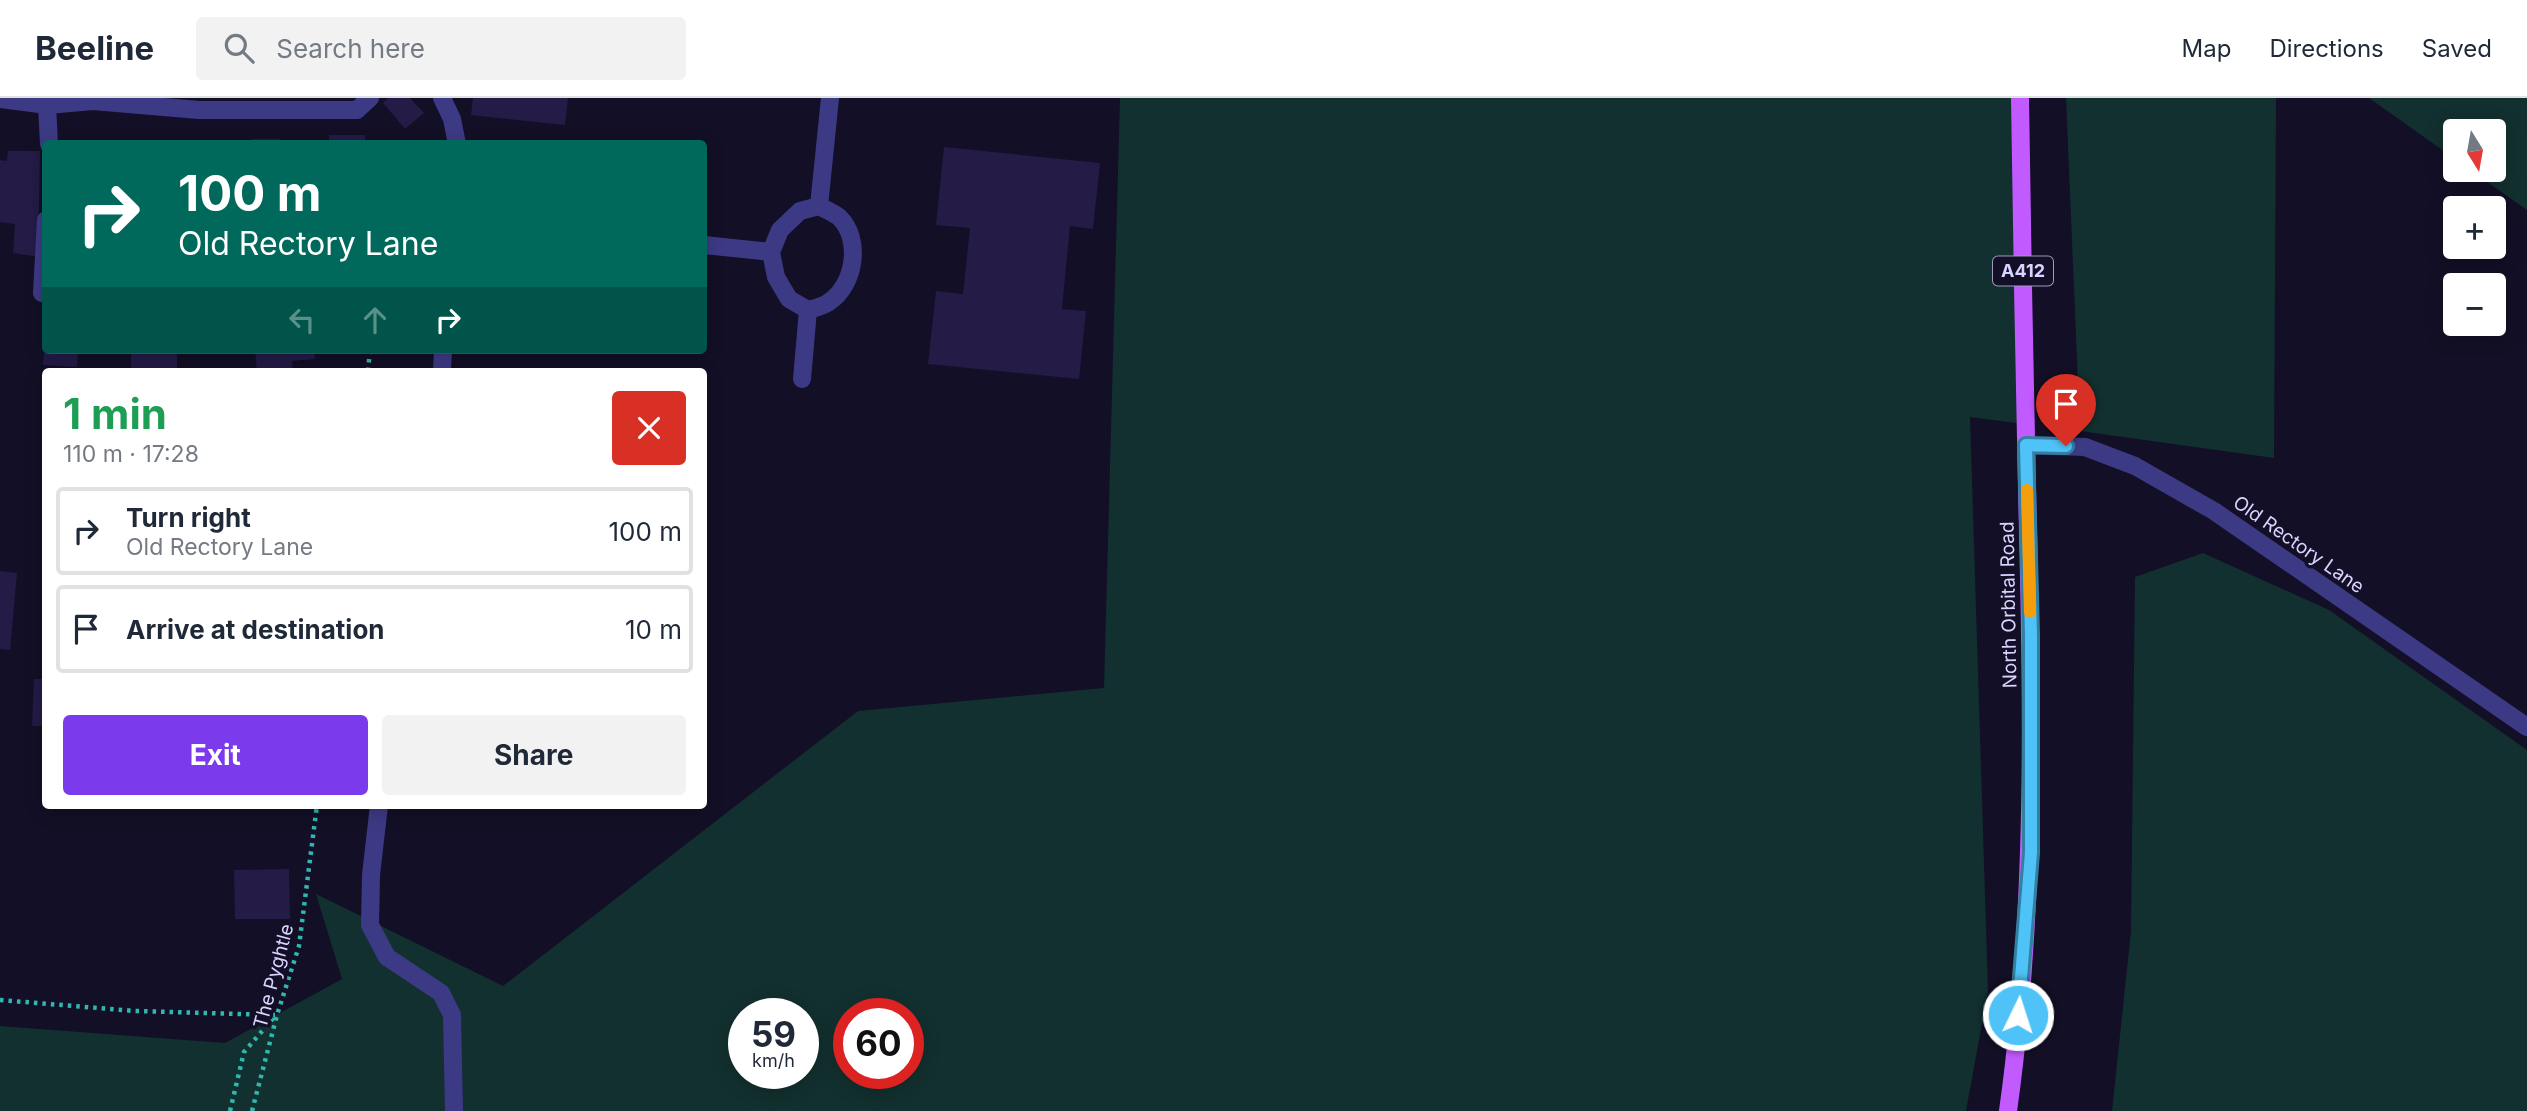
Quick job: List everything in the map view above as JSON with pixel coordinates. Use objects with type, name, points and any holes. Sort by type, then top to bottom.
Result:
[{"type":"main road","name":"North Orbital Road","points":[[2008,1111],[2031,853],[2031,635],[2020,98]]},
{"type":"street","points":[[442,98],[452,119],[456,140]]},
{"type":"street","points":[[819,206],[830,98]]},
{"type":"street","points":[[0,99],[47,105],[94,100],[199,110],[363,104]]},
{"type":"street","points":[[47,105],[49,140]]},
{"type":"street","points":[[819,206],[840,218],[851,239],[854,259],[845,284],[830,302],[808,310],[789,299],[776,277],[771,252],[780,230],[800,211],[819,206]]},
{"type":"street","points":[[707,245],[771,252]]},
{"type":"street","points":[[802,379],[808,310]]},
{"type":"street","name":"Old Rectory Lane","points":[[2026,445],[2085,447],[2135,466],[2214,511],[2527,727]]},
{"type":"street","points":[[379,809],[371,875],[370,925],[387,957],[441,993],[452,1015],[454,1111]]},
{"type":"path","name":"The Pyghtle","points":[[252,1111],[277,1015],[299,946],[316,809]]},
{"type":"path","points":[[0,1000],[135,1011],[277,1015]]},
{"type":"path","points":[[230,1111],[244,1052],[277,1015]]},
{"type":"green space","points":[[1120,98],[2015,98],[2025,424],[1970,417],[1988,991],[1966,1111],[0,1111],[0,1026],[225,1043],[342,979],[316,894],[503,986],[858,711],[1104,688]]},
{"type":"green space","points":[[2066,98],[2276,98],[2274,458],[2080,431]]},
{"type":"green space","points":[[2369,98],[2527,98],[2527,210],[2487,182],[2506,182],[2506,119],[2443,119],[2443,150]]},
{"type":"green space","points":[[2203,553],[2329,610],[2527,750],[2527,1111],[2112,1111],[2131,931],[2135,577]]},
{"type":"building","points":[[388,98],[410,98],[424,113],[405,129],[383,103]]},
{"type":"building","points":[[473,98],[568,98],[565,125],[471,115]]},
{"type":"building","points":[[329,135],[365,135],[365,140],[329,140]]},
{"type":"building","points":[[944,147],[1100,163],[1093,229],[1070,226],[1062,309],[1086,311],[1079,379],[928,364],[936,291],[963,294],[970,228],[936,225]]},
{"type":"building","points":[[8,151],[40,151],[38,257],[13,253],[15,224],[0,222],[0,160],[7,161]]},
{"type":"building","points":[[44,354],[78,354],[77,367],[43,365]]},
{"type":"building","points":[[131,354],[177,354],[177,368],[131,368]]},
{"type":"building","points":[[255,354],[314,354],[315,359],[292,361],[293,368],[257,368]]},
{"type":"building","points":[[0,571],[17,573],[10,650],[0,649]]},
{"type":"building","points":[[34,679],[42,679],[42,726],[32,726]]},
{"type":"building","points":[[289,869],[290,919],[235,919],[234,870]]},
{"type":"slow traffic","points":[[2027,490],[2030,612]]},
{"type":"route","points":[[2018,1015],[2031,853],[2031,635],[2026,445],[2066,446]]}]
